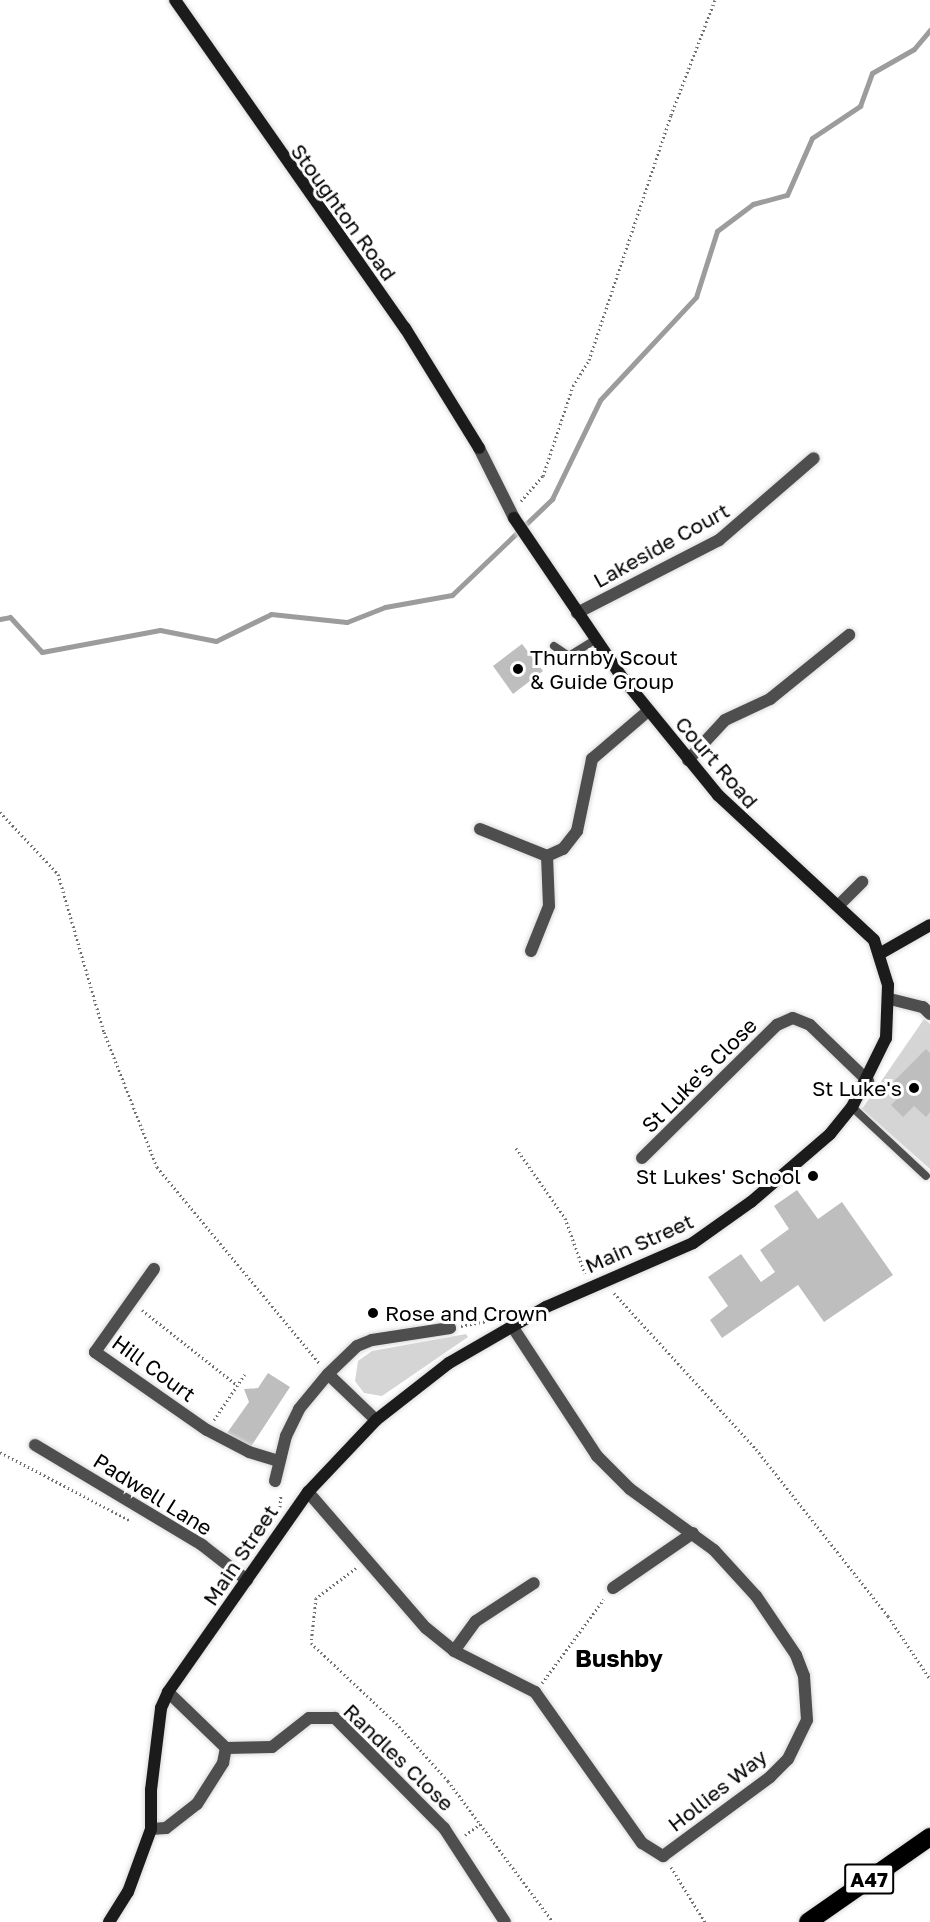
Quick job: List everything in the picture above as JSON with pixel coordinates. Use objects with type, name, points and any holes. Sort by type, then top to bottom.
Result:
[{"type":"highway","name":"A47","points":[[808,1922],[930,1837]]},
{"type":"street","name":"Stoughton Road","points":[[175,0],[269,141],[405,328],[479,448]]},
{"type":"street","name":"Court Road","points":[[479,448],[512,515],[533,550],[595,640],[648,711],[750,829],[864,927],[880,953]]},
{"type":"street","name":"Lakeside Court","points":[[577,613],[719,540],[814,458]]},
{"type":"street","points":[[688,760],[725,720],[770,699],[849,634]]},
{"type":"street","points":[[480,829],[547,856],[563,849],[577,831],[592,759],[648,711]]},
{"type":"street","points":[[531,951],[550,900],[547,856]]},
{"type":"street","points":[[838,905],[862,882]]},
{"type":"street","points":[[880,953],[930,926]]},
{"type":"street","name":"Main Street","points":[[109,1922],[128,1892],[151,1829],[151,1790],[168,1692],[308,1492],[376,1420],[449,1363],[512,1326],[590,1286],[693,1243],[719,1227],[830,1134],[852,1107],[868,1081],[886,1038],[890,999],[880,953]]},
{"type":"street","points":[[890,999],[923,1007],[930,1014]]},
{"type":"street","name":"St Luke's Close","points":[[642,1158],[777,1025],[793,1018],[810,1025],[868,1081]]},
{"type":"street","name":"Hill Court","points":[[154,1269],[128,1299],[95,1352],[207,1430],[249,1452],[278,1461]]},
{"type":"street","name":"Hollies Way","points":[[308,1492],[394,1597],[454,1651],[535,1692],[642,1844],[663,1856],[770,1777],[788,1759],[807,1720],[804,1676],[781,1630],[735,1572],[693,1533],[630,1489],[597,1456],[512,1326]]},
{"type":"street","points":[[275,1481],[278,1461],[298,1409],[328,1374],[364,1343],[450,1328]]},
{"type":"street","points":[[328,1374],[376,1420]]},
{"type":"street","name":"Padwell Lane","points":[[35,1445],[202,1545],[247,1580]]},
{"type":"street","points":[[613,1588],[693,1533]]},
{"type":"street","points":[[454,1651],[476,1621],[534,1583]]},
{"type":"street","points":[[151,1829],[166,1828],[197,1804],[218,1773],[226,1748],[168,1692]]},
{"type":"street","name":"Randles Close","points":[[226,1748],[272,1747],[309,1718],[335,1718],[454,1843],[505,1922]]},
{"type":"lane","points":[[554,646],[569,656],[595,640]]},
{"type":"lane","points":[[852,1107],[926,1176]]},
{"type":"path","points":[[512,515],[543,476],[573,386],[607,312],[671,115],[715,0]]},
{"type":"path","points":[[0,812],[58,874],[104,1032],[157,1167],[328,1374]]},
{"type":"path","points":[[516,1148],[565,1218],[590,1286]]},
{"type":"path","points":[[603,1280],[756,1449],[888,1616],[930,1679]]},
{"type":"path","points":[[128,1299],[237,1385]]},
{"type":"path","points":[[450,1328],[494,1320],[512,1326]]},
{"type":"path","points":[[207,1430],[245,1374]]},
{"type":"path","points":[[0,1452],[140,1525]]},
{"type":"path","points":[[275,1481],[282,1486],[279,1507],[290,1515]]},
{"type":"path","points":[[366,1560],[316,1598],[311,1643],[396,1723],[481,1824],[553,1922]]},
{"type":"path","points":[[535,1692],[613,1588]]},
{"type":"path","points":[[454,1843],[481,1824]]},
{"type":"path","points":[[663,1856],[705,1922]]},
{"type":"shaded area","points":[[924,1019],[930,1024],[930,1169],[862,1109]]},
{"type":"shaded area","points":[[466,1334],[468,1337],[382,1396],[364,1393],[355,1381],[358,1361],[372,1351]]},
{"type":"building","name":"Thurnby Scout & Guide Group","points":[[522,644],[543,671],[513,694],[493,666]]},
{"type":"building","name":"St Luke's","points":[[926,1049],[930,1053],[930,1112],[926,1117],[914,1106],[903,1117],[891,1105],[903,1093],[893,1082]]},
{"type":"building","points":[[797,1190],[818,1219],[842,1202],[893,1275],[824,1322],[798,1285],[722,1338],[710,1320],[728,1306],[708,1277],[741,1254],[761,1282],[775,1272],[760,1250],[789,1229],[774,1206]]},
{"type":"building","points":[[268,1373],[290,1387],[250,1448],[227,1433],[249,1402],[244,1389],[258,1388]]},
{"type":"waterway","points":[[0,619],[10,617],[42,652],[160,630],[216,641],[271,614],[347,622],[385,607],[452,595],[552,499],[600,400],[696,297],[717,231],[753,204],[787,195],[812,138],[860,106],[872,73],[914,49],[930,30]]},
{"type":"place","name":"Thurnby Scout & Guide Group","points":[[518,669]]},
{"type":"place","name":"St Luke's","points":[[914,1088]]},
{"type":"place","name":"St Lukes' School","points":[[813,1176]]},
{"type":"place","name":"Rose and Crown","points":[[373,1313]]},
{"type":"district","name":"Bushby","points":[[619,1658]]}]
